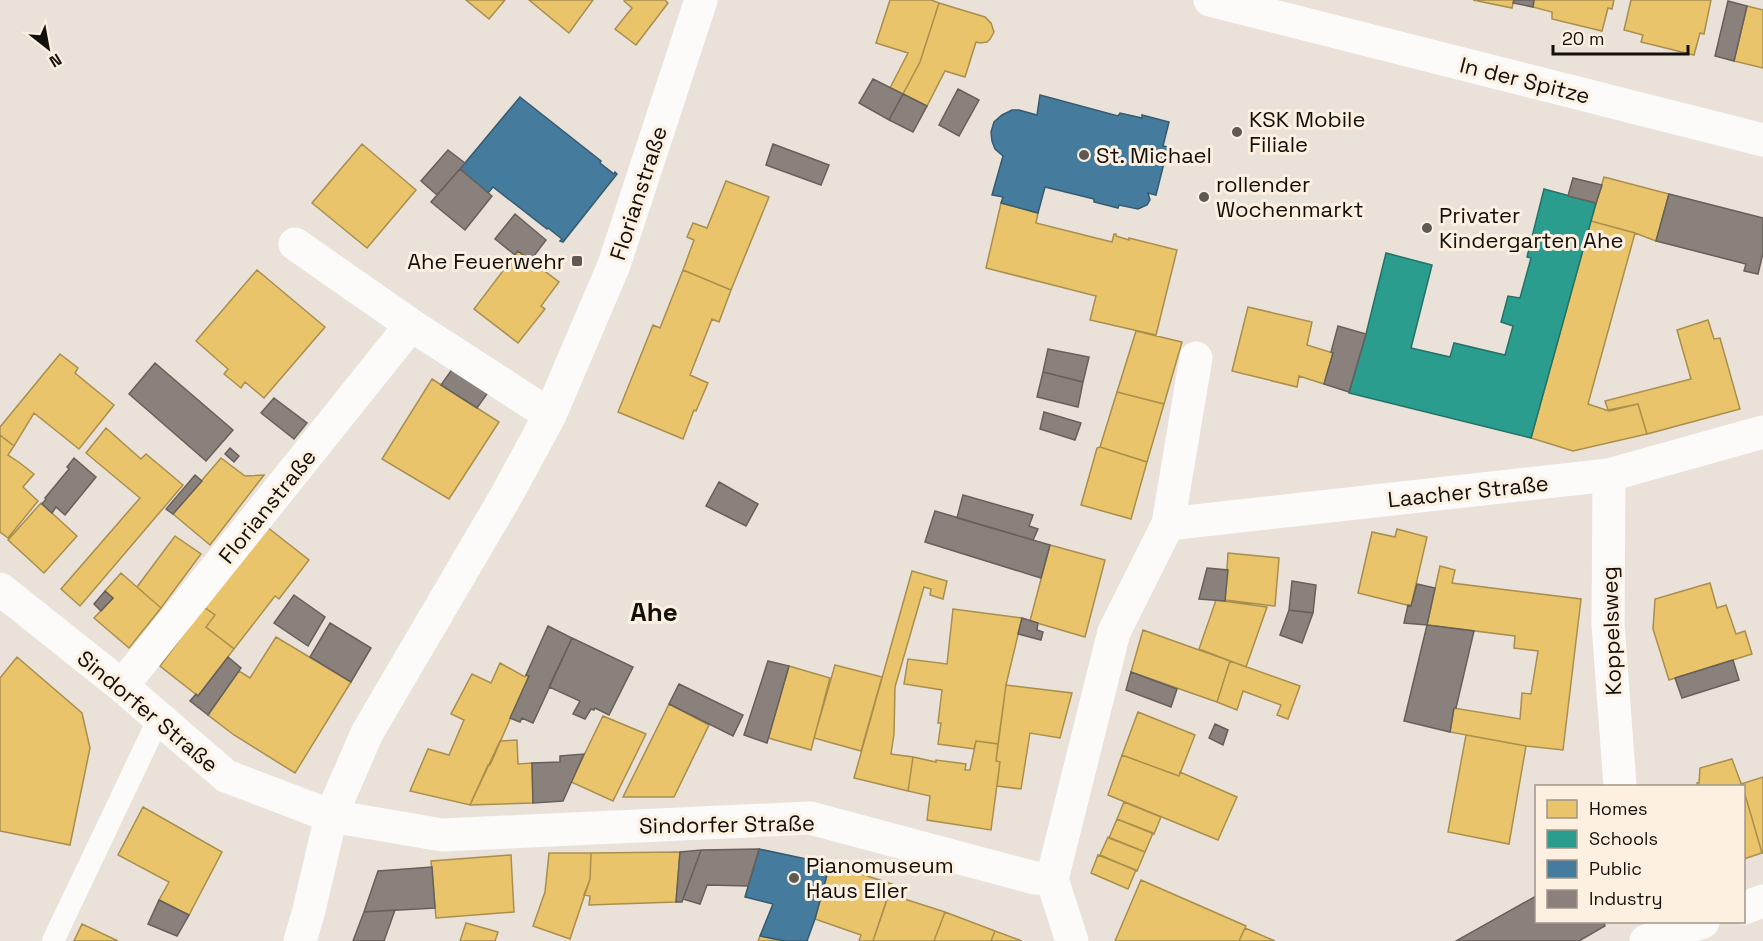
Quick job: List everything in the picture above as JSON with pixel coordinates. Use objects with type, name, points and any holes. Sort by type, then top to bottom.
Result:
[{"type":"street","name":"Florianstraße","points":[[300,941],[331,816],[367,733],[506,496],[550,415],[614,265],[700,0]]},
{"type":"street","name":"In der Spitze","points":[[1210,0],[1289,10],[1763,140]]},
{"type":"street","points":[[295,244],[411,325],[550,415]]},
{"type":"street","name":"Florianstraße","points":[[122,686],[411,325]]},
{"type":"street","points":[[1072,941],[1052,879],[1114,632],[1168,525],[1196,358]]},
{"type":"street","name":"Laacher Straße","points":[[1168,525],[1609,475],[1763,432]]},
{"type":"street","name":"Koppelsweg","points":[[1609,475],[1608,624],[1620,785]]},
{"type":"street","name":"Sindorfer Straße","points":[[0,590],[122,686],[226,776],[331,816],[442,835],[810,818],[1035,878],[1052,879]]},
{"type":"street","points":[[1745,907],[1763,901]]},
{"type":"street","points":[[1629,923],[1631,941]]},
{"type":"street","points":[[1646,941],[1697,923]]},
{"type":"lane","points":[[54,941],[159,718]]},
{"type":"building: Homes","points":[[466,0],[505,0],[489,19]]},
{"type":"building: Homes","points":[[529,0],[593,0],[569,33]]},
{"type":"building: Homes","points":[[625,0],[665,0],[668,3],[636,45],[615,29],[632,8]]},
{"type":"building: Homes","points":[[890,0],[931,0],[939,3],[920,62],[903,94],[890,88],[908,53],[876,43]]},
{"type":"building: Homes","points":[[1473,0],[1514,0],[1512,8]]},
{"type":"building: Homes","points":[[1534,0],[1614,0],[1612,9],[1608,8],[1602,31],[1552,19],[1552,12],[1533,7]]},
{"type":"building: Homes","points":[[1631,0],[1711,0],[1704,34],[1700,33],[1694,55],[1641,42],[1643,35],[1624,30]]},
{"type":"building: Homes","points":[[939,3],[985,17],[991,23],[994,32],[987,42],[976,42],[965,77],[945,71],[927,106],[903,94],[920,62]]},
{"type":"building: Homes","points":[[1747,6],[1763,10],[1763,68],[1734,61]]},
{"type":"building: Homes","points":[[362,144],[416,190],[367,248],[312,203]]},
{"type":"building: Homes","points":[[1604,177],[1669,194],[1656,241],[1591,221]]},
{"type":"building: Homes","points":[[726,181],[769,197],[731,290],[683,270],[694,240],[687,237],[693,223],[707,228]]},
{"type":"building: Homes","points":[[1001,203],[1038,213],[1036,223],[1112,242],[1116,234],[1116,236],[1129,240],[1129,238],[1177,250],[1156,335],[1090,320],[1096,296],[986,268]]},
{"type":"building: Homes","points":[[1591,221],[1635,233],[1588,404],[1609,411],[1638,404],[1647,434],[1573,451],[1531,438]]},
{"type":"building: Homes","points":[[518,251],[559,282],[541,306],[545,309],[518,343],[474,309]]},
{"type":"building: Homes","points":[[257,270],[325,327],[264,398],[245,382],[241,388],[224,374],[228,369],[196,341]]},
{"type":"building: Homes","points":[[683,270],[731,290],[719,322],[712,319],[690,375],[708,383],[683,439],[618,412],[653,325],[660,328]]},
{"type":"building: Homes","points":[[1248,307],[1312,322],[1307,345],[1333,353],[1324,384],[1299,376],[1297,387],[1232,371]]},
{"type":"building: Homes","points":[[1708,320],[1714,339],[1720,338],[1740,409],[1647,434],[1638,404],[1608,410],[1605,401],[1691,379],[1677,330]]},
{"type":"building: Homes","points":[[1136,331],[1182,342],[1164,404],[1117,392]]},
{"type":"building: Homes","points":[[60,354],[78,368],[75,373],[114,405],[79,449],[34,413],[14,446],[0,435],[0,427]]},
{"type":"building: Homes","points":[[432,379],[499,422],[449,499],[382,459]]},
{"type":"building: Homes","points":[[1117,392],[1164,404],[1147,462],[1100,447]]},
{"type":"building: Homes","points":[[106,428],[141,459],[146,454],[183,485],[80,606],[61,589],[140,498],[86,453]]},
{"type":"building: Homes","points":[[0,435],[14,446],[8,455],[34,474],[23,487],[38,501],[8,538],[0,532]]},
{"type":"building: Homes","points":[[1097,448],[1147,462],[1131,519],[1081,505]]},
{"type":"building: Homes","points":[[221,458],[245,476],[264,475],[210,545],[173,514]]},
{"type":"building: Homes","points":[[41,503],[77,536],[44,573],[8,540]]},
{"type":"building: Homes","points":[[267,527],[309,560],[279,599],[275,596],[234,649],[206,627],[215,615],[204,607]]},
{"type":"building: Homes","points":[[1397,529],[1427,537],[1411,606],[1358,593],[1372,532],[1395,537]]},
{"type":"building: Homes","points":[[175,536],[201,554],[161,608],[137,587]]},
{"type":"building: Homes","points":[[1050,545],[1105,560],[1085,637],[1030,621]]},
{"type":"building: Homes","points":[[1228,553],[1279,558],[1275,606],[1225,600]]},
{"type":"building: Homes","points":[[1440,566],[1455,570],[1452,583],[1581,599],[1563,750],[1526,746],[1450,732],[1454,708],[1520,719],[1522,693],[1531,694],[1538,651],[1514,648],[1515,636],[1427,625]]},
{"type":"building: Homes","points":[[912,571],[947,581],[943,599],[930,595],[931,589],[924,587],[895,687],[894,734],[891,754],[913,757],[908,791],[854,778]]},
{"type":"building: Homes","points":[[121,573],[161,608],[129,648],[94,618],[113,598],[105,591]]},
{"type":"building: Homes","points":[[1710,583],[1717,608],[1726,605],[1736,634],[1745,631],[1752,654],[1669,680],[1653,629],[1655,599]]},
{"type":"building: Homes","points":[[1216,600],[1267,607],[1246,667],[1199,649]]},
{"type":"building: Homes","points":[[204,607],[215,615],[206,627],[234,649],[198,696],[160,666]]},
{"type":"building: Homes","points":[[953,609],[1022,618],[1006,685],[998,744],[976,741],[974,749],[938,744],[942,690],[904,684],[908,659],[947,664]]},
{"type":"building: Homes","points":[[1143,630],[1230,661],[1217,702],[1131,672]]},
{"type":"building: Homes","points":[[276,637],[351,682],[295,773],[234,735],[208,715],[239,671],[250,678]]},
{"type":"building: Homes","points":[[17,657],[82,713],[90,748],[70,845],[0,831],[0,678]]},
{"type":"building: Homes","points":[[1230,661],[1300,686],[1288,719],[1277,715],[1281,705],[1243,691],[1237,710],[1217,702]]},
{"type":"building: Homes","points":[[500,663],[525,677],[529,676],[470,805],[410,791],[428,749],[449,755],[464,720],[451,714],[472,674],[491,683]]},
{"type":"building: Homes","points":[[835,665],[882,677],[861,751],[814,738]]},
{"type":"building: Homes","points":[[789,666],[830,678],[811,750],[768,738]]},
{"type":"building: Homes","points":[[1006,685],[1072,693],[1060,738],[1030,733],[1021,789],[997,786],[1000,762],[996,761]]},
{"type":"building: Homes","points":[[669,704],[709,725],[674,797],[623,797]]},
{"type":"building: Homes","points":[[1138,712],[1195,735],[1179,776],[1122,755]]},
{"type":"building: Homes","points":[[603,716],[646,734],[613,801],[571,782]]},
{"type":"building: Homes","points":[[1466,735],[1526,746],[1509,844],[1448,832]]},
{"type":"building: Homes","points":[[517,740],[518,764],[532,763],[533,803],[470,805],[500,741]]},
{"type":"building: Homes","points":[[976,741],[998,744],[996,761],[1000,762],[991,830],[927,820],[930,796],[908,791],[913,757],[936,762],[936,760],[966,764],[965,770],[970,770]]},
{"type":"building: Homes","points":[[1122,755],[1179,776],[1180,772],[1237,797],[1218,840],[1108,795]]},
{"type":"building: Homes","points":[[1732,759],[1742,785],[1698,785],[1700,768]]},
{"type":"building: Homes","points":[[1763,777],[1763,853],[1745,794],[1745,785],[1741,784]]},
{"type":"building: Homes","points":[[1745,794],[1762,853],[1745,859]]},
{"type":"building: Homes","points":[[1124,802],[1161,817],[1154,834],[1117,819]]},
{"type":"building: Homes","points":[[143,807],[222,852],[189,915],[159,900],[169,882],[118,855]]},
{"type":"building: Homes","points":[[1117,819],[1153,833],[1145,852],[1109,838]]},
{"type":"building: Homes","points":[[1108,837],[1145,852],[1137,871],[1100,855]]},
{"type":"building: Homes","points":[[680,852],[676,902],[589,905],[590,896],[584,895],[590,879],[591,853]]},
{"type":"building: Homes","points":[[549,853],[591,853],[590,879],[570,939],[533,926],[545,892]]},
{"type":"building: Homes","points":[[511,855],[514,912],[436,918],[431,861]]},
{"type":"building: Homes","points":[[1098,855],[1136,870],[1128,889],[1091,873]]},
{"type":"building: Homes","points":[[830,864],[892,884],[873,941],[859,941],[861,935],[815,919]]},
{"type":"building: Homes","points":[[1141,880],[1246,926],[1239,941],[1115,941]]},
{"type":"building: Homes","points":[[889,894],[945,912],[934,941],[873,941]]},
{"type":"building: Homes","points":[[945,912],[995,931],[991,941],[934,941]]},
{"type":"building: Homes","points":[[466,923],[498,932],[495,941],[460,941]]},
{"type":"building: Homes","points":[[82,924],[118,941],[74,941]]},
{"type":"building: Homes","points":[[1245,928],[1275,941],[1239,941]]},
{"type":"building: Homes","points":[[995,931],[1022,941],[991,941]]},
{"type":"building: Homes","points":[[760,936],[785,941],[758,941]]},
{"type":"building: Schools","points":[[1544,189],[1596,203],[1531,438],[1349,393],[1386,253],[1432,265],[1411,348],[1450,357],[1454,343],[1505,355],[1513,326],[1501,322],[1508,296],[1520,298],[1531,258],[1527,257]]},
{"type":"building: Public","name":"St. Michael","points":[[1040,95],[1118,116],[1120,113],[1142,118],[1142,115],[1169,122],[1163,146],[1168,147],[1156,195],[1148,193],[1150,200],[1147,205],[1138,209],[1119,205],[1118,208],[1094,202],[1094,199],[1045,187],[1038,213],[1001,203],[1003,197],[992,195],[1003,156],[995,149],[992,141],[991,132],[994,122],[1012,110],[1037,115]]},
{"type":"building: Public","points":[[520,97],[601,161],[600,163],[617,174],[563,242],[493,187],[488,193],[460,169]]},
{"type":"building: Public","points":[[759,849],[830,864],[807,941],[785,941],[760,936],[773,904],[745,897]]},
{"type":"building: Industry","points":[[1514,0],[1534,0],[1533,7],[1513,3]]},
{"type":"building: Industry","points":[[1728,1],[1747,6],[1734,61],[1715,56]]},
{"type":"building: Industry","points":[[873,79],[903,94],[889,120],[859,103]]},
{"type":"building: Industry","points":[[958,89],[979,100],[959,136],[939,125]]},
{"type":"building: Industry","points":[[903,94],[927,106],[913,132],[889,120]]},
{"type":"building: Industry","points":[[773,144],[829,165],[821,185],[766,165]]},
{"type":"building: Industry","points":[[448,150],[465,163],[437,195],[421,181]]},
{"type":"building: Industry","points":[[460,169],[492,196],[465,230],[431,202]]},
{"type":"building: Industry","points":[[1573,178],[1602,185],[1596,203],[1568,196]]},
{"type":"building: Industry","points":[[1669,194],[1763,218],[1763,253],[1758,274],[1744,271],[1746,264],[1656,241]]},
{"type":"building: Industry","points":[[515,214],[546,240],[530,261],[518,251],[515,255],[495,239]]},
{"type":"building: Industry","points":[[1338,326],[1366,334],[1349,392],[1324,384]]},
{"type":"building: Industry","points":[[1048,349],[1089,357],[1083,382],[1043,372]]},
{"type":"building: Industry","points":[[155,363],[233,430],[206,461],[129,394]]},
{"type":"building: Industry","points":[[453,368],[489,391],[477,408],[441,385]]},
{"type":"building: Industry","points":[[1043,372],[1083,382],[1078,407],[1037,397]]},
{"type":"building: Industry","points":[[274,398],[307,423],[294,439],[261,413]]},
{"type":"building: Industry","points":[[1044,412],[1081,423],[1075,440],[1040,429]]},
{"type":"building: Industry","points":[[230,448],[239,456],[234,462],[225,454]]},
{"type":"building: Industry","points":[[74,458],[96,477],[65,515],[56,507],[52,513],[42,504],[69,469],[67,467]]},
{"type":"building: Industry","points":[[195,475],[202,481],[173,514],[166,509]]},
{"type":"building: Industry","points":[[719,482],[758,504],[746,526],[706,506]]},
{"type":"building: Industry","points":[[963,495],[1033,515],[1029,526],[1038,529],[1033,540],[957,518]]},
{"type":"building: Industry","points":[[935,511],[1050,545],[1041,578],[925,542]]},
{"type":"building: Industry","points":[[1207,568],[1228,570],[1225,601],[1199,599]]},
{"type":"building: Industry","points":[[1292,581],[1316,585],[1313,613],[1289,610]]},
{"type":"building: Industry","points":[[1417,584],[1435,588],[1427,625],[1404,623],[1408,605],[1411,606]]},
{"type":"building: Industry","points":[[105,591],[113,598],[101,611],[94,604]]},
{"type":"building: Industry","points":[[294,595],[325,617],[308,646],[274,623]]},
{"type":"building: Industry","points":[[1289,610],[1313,613],[1302,643],[1280,635]]},
{"type":"building: Industry","points":[[1022,618],[1038,623],[1037,630],[1043,632],[1041,640],[1018,634]]},
{"type":"building: Industry","points":[[330,623],[371,648],[351,682],[310,657]]},
{"type":"building: Industry","points":[[1427,625],[1474,631],[1450,732],[1404,721]]},
{"type":"building: Industry","points":[[548,626],[572,638],[533,723],[522,718],[520,722],[510,718]]},
{"type":"building: Industry","points":[[572,638],[633,667],[609,715],[595,708],[591,709],[585,719],[573,714],[580,701],[549,687]]},
{"type":"building: Industry","points":[[228,657],[241,668],[208,715],[190,701],[196,694],[198,696]]},
{"type":"building: Industry","points":[[1733,660],[1739,680],[1682,698],[1675,678]]},
{"type":"building: Industry","points":[[768,661],[789,666],[767,743],[744,735]]},
{"type":"building: Industry","points":[[1131,672],[1177,689],[1171,707],[1126,690]]},
{"type":"building: Industry","points":[[679,684],[743,715],[733,736],[669,704]]},
{"type":"building: Industry","points":[[1215,724],[1228,730],[1223,745],[1209,738]]},
{"type":"building: Industry","points":[[584,754],[563,801],[533,803],[532,763],[560,762],[560,756]]},
{"type":"building: Industry","points":[[759,849],[748,886],[707,885],[700,904],[683,899],[701,850]]},
{"type":"building: Industry","points":[[701,850],[682,902],[676,902],[680,852]]},
{"type":"building: Industry","points":[[432,867],[435,908],[364,912],[378,871]]},
{"type":"building: Industry","points":[[1535,897],[1535,923],[1604,923],[1605,926],[1579,941],[1456,941]]},
{"type":"building: Industry","points":[[159,900],[189,915],[177,936],[148,924]]},
{"type":"building: Industry","points":[[395,910],[384,941],[353,941],[364,912]]},
{"type":"place","name":"KSK Mobile Filiale","points":[[1237,132]]},
{"type":"place","name":"St. Michael","points":[[1084,155]]},
{"type":"place","name":"rollender Wochenmarkt","points":[[1204,197]]},
{"type":"place","name":"Privater Kindergarten Ahe","points":[[1427,228]]},
{"type":"place","name":"Ahe Feuerwehr","points":[[577,261]]},
{"type":"place","name":"Pianomuseum Haus Eller","points":[[794,878]]},
{"type":"district","name":"Ahe","points":[[654,612]]}]
